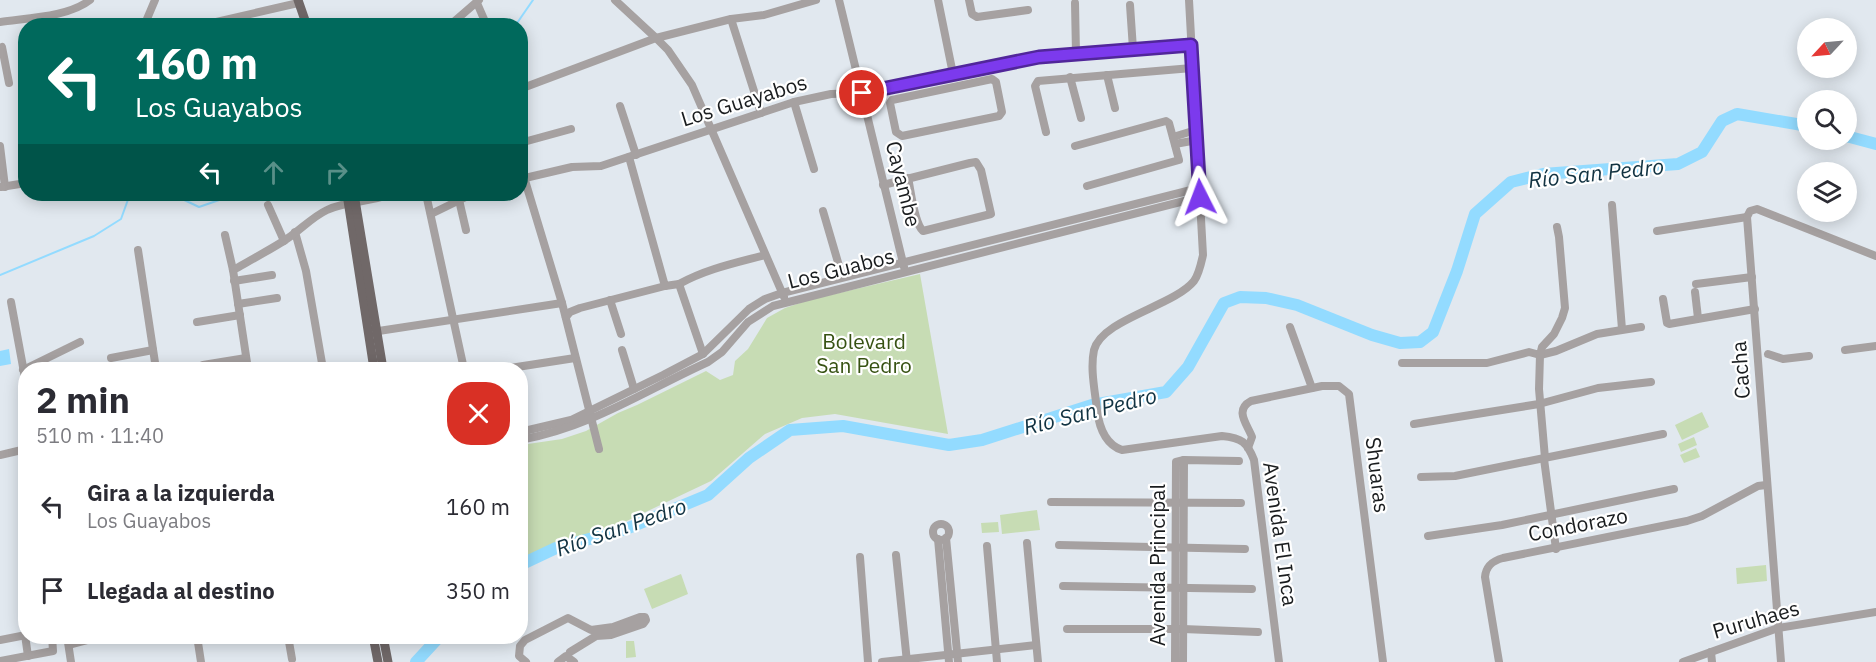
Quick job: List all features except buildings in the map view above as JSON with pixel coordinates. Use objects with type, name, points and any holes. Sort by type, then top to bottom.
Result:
[{"type":"main road","points":[[300,1],[305,18]]},
{"type":"main road","points":[[300,1],[308,18]]},
{"type":"main road","points":[[351,201],[372,332],[374,362]]},
{"type":"main road","points":[[372,332],[381,362]]},
{"type":"main road","points":[[380,655],[388,662]]},
{"type":"street","points":[[24,18],[65,11],[82,6],[90,0]]},
{"type":"street","points":[[147,18],[155,0]]},
{"type":"street","points":[[615,0],[668,50],[692,85],[786,302]]},
{"type":"street","points":[[528,86],[656,38],[731,19],[764,15],[816,0]]},
{"type":"street","name":"Cayambe","points":[[839,0],[905,271]]},
{"type":"street","points":[[938,0],[953,74]]},
{"type":"street","points":[[969,0],[972,14],[977,17],[1028,10]]},
{"type":"street","name":"Avenida El Inca","points":[[1189,0],[1203,255],[1195,280],[1185,289],[1105,334],[1094,351],[1093,373],[1097,412],[1102,433],[1107,440],[1122,450],[1222,436],[1234,437],[1244,442],[1254,460],[1279,662]]},
{"type":"street","points":[[231,18],[300,1]]},
{"type":"street","points":[[459,18],[478,1],[484,18]]},
{"type":"street","points":[[1075,3],[1076,54]]},
{"type":"street","points":[[1130,5],[1133,49]]},
{"type":"street","points":[[0,22],[18,19]]},
{"type":"street","points":[[731,19],[761,114]]},
{"type":"street","name":"Los Guayabos","points":[[528,177],[572,167],[601,166],[794,102],[831,94],[862,93],[1039,57],[1191,45]]},
{"type":"street","points":[[0,48],[2,47],[9,83]]},
{"type":"street","points":[[1046,132],[1036,83],[1038,81],[1192,68]]},
{"type":"street","points":[[1107,75],[1115,108]]},
{"type":"street","points":[[943,76],[945,88]]},
{"type":"street","points":[[1070,77],[1081,118]]},
{"type":"street","points":[[995,80],[1001,115],[898,135],[890,103],[892,100],[945,88],[995,80]]},
{"type":"street","points":[[794,102],[814,169]]},
{"type":"street","points":[[620,106],[665,286]]},
{"type":"street","points":[[1075,146],[1166,121],[1169,123],[1178,161],[1087,186]]},
{"type":"street","points":[[528,141],[571,129]]},
{"type":"street","points":[[1174,141],[1196,130]]},
{"type":"street","points":[[1174,141],[1197,140]]},
{"type":"street","points":[[0,146],[2,187],[18,184]]},
{"type":"street","points":[[883,185],[908,178],[976,162],[981,170],[991,214],[923,231],[917,220],[908,178]]},
{"type":"street","points":[[528,188],[566,317],[599,448]]},
{"type":"street","name":"Los Guabos","points":[[528,430],[590,415],[634,389],[703,354],[749,309],[765,299],[842,276],[1199,193]]},
{"type":"street","name":"Los Guabos","points":[[528,438],[551,434],[708,362],[722,352],[748,322],[773,306],[1199,193]]},
{"type":"street","points":[[233,270],[284,241],[318,215],[345,201]]},
{"type":"street","points":[[427,201],[463,362]]},
{"type":"street","points":[[430,214],[457,201]]},
{"type":"street","points":[[459,201],[466,230]]},
{"type":"street","points":[[268,205],[284,241]]},
{"type":"street","points":[[1612,205],[1622,329]]},
{"type":"street","points":[[1657,231],[1747,217],[1750,211],[1757,209],[1876,256]]},
{"type":"street","points":[[823,211],[842,276]]},
{"type":"street","name":"Cacha","points":[[1747,217],[1755,309],[1763,353],[1766,485],[1781,662]]},
{"type":"street","points":[[1556,549],[1550,514],[1539,404],[1542,347],[1554,334],[1565,308],[1557,227]]},
{"type":"street","points":[[295,232],[306,271],[322,362]]},
{"type":"street","points":[[225,235],[233,270],[247,362]]},
{"type":"street","points":[[138,250],[155,362]]},
{"type":"street","points":[[566,317],[573,310],[679,284],[697,275],[765,255]]},
{"type":"street","points":[[234,281],[272,275]]},
{"type":"street","points":[[1698,318],[1695,288],[1752,277]]},
{"type":"street","points":[[679,284],[703,354]]},
{"type":"street","points":[[238,304],[277,298]]},
{"type":"street","points":[[1664,299],[1669,324],[1755,309]]},
{"type":"street","points":[[610,300],[621,334]]},
{"type":"street","points":[[11,302],[22,362]]},
{"type":"street","points":[[372,332],[562,303]]},
{"type":"street","points":[[197,322],[240,315]]},
{"type":"street","points":[[1290,327],[1312,388]]},
{"type":"street","points":[[1402,363],[1471,365],[1487,363],[1529,352],[1540,355],[1597,334],[1641,327]]},
{"type":"street","points":[[39,362],[80,342]]},
{"type":"street","points":[[1845,350],[1876,346]]},
{"type":"street","points":[[111,358],[153,350]]},
{"type":"street","points":[[622,350],[634,389]]},
{"type":"street","points":[[1763,353],[1782,359],[1809,356]]},
{"type":"street","points":[[224,362],[246,358]]},
{"type":"street","points":[[528,365],[575,358]]},
{"type":"street","points":[[1414,424],[1539,404],[1599,388],[1651,382]]},
{"type":"street","name":"Shuaras","points":[[1248,448],[1252,437],[1242,413],[1243,407],[1251,401],[1312,388],[1339,386],[1349,394],[1383,662]]},
{"type":"street","points":[[1421,477],[1455,476],[1663,434]]},
{"type":"street","points":[[0,455],[18,451]]},
{"type":"street","name":"Avenida Principal","points":[[1175,662],[1179,629],[1180,503],[1184,460],[1239,461]]},
{"type":"street","name":"Condorazo","points":[[1499,662],[1485,577],[1488,566],[1497,560],[1693,519],[1758,486],[1766,485]]},
{"type":"street","points":[[1428,536],[1502,525],[1674,489]]},
{"type":"street","points":[[1051,502],[1241,503]]},
{"type":"street","points":[[942,539],[952,656],[958,662]]},
{"type":"street","points":[[1027,543],[1038,662]]},
{"type":"street","points":[[1059,545],[1245,549]]},
{"type":"street","points":[[987,546],[997,662]]},
{"type":"street","points":[[896,555],[907,660]]},
{"type":"street","points":[[860,557],[868,662]]},
{"type":"street","points":[[1063,586],[1252,589]]},
{"type":"street","name":"Puruhaes","points":[[1688,661],[1778,628],[1876,612]]},
{"type":"street","points":[[528,638],[568,618],[591,630],[613,627],[645,617],[643,624],[611,636],[596,636],[570,652]]},
{"type":"street","points":[[1067,629],[1258,632]]},
{"type":"street","name":"Avenida Principal","points":[[1179,629],[1183,662]]},
{"type":"street","points":[[0,640],[18,636]]},
{"type":"street","points":[[26,644],[28,656]]},
{"type":"street","points":[[0,661],[53,651],[52,644]]},
{"type":"street","points":[[69,644],[71,662]]},
{"type":"street","points":[[198,644],[201,662]]},
{"type":"street","points":[[289,644],[292,658]]},
{"type":"street","points":[[522,644],[518,659],[526,662]]},
{"type":"street","points":[[882,662],[1036,645]]},
{"type":"street","points":[[1711,652],[1712,662]]},
{"type":"street","points":[[558,662],[566,656],[574,662]]},
{"type":"green space","name":"Bolevard San Pedro","points":[[920,274],[948,434],[835,414],[802,418],[765,434],[711,481],[612,528],[550,546],[528,557],[528,444],[562,439],[586,431],[706,371],[720,380],[733,375],[735,361],[748,349],[767,318],[785,308],[809,300]]},
{"type":"green space","points":[[1702,412],[1709,427],[1682,440],[1675,425]]},
{"type":"green space","points":[[1694,437],[1697,445],[1681,452],[1678,444]]},
{"type":"green space","points":[[1696,448],[1700,457],[1684,463],[1680,455]]},
{"type":"green space","points":[[1037,510],[1040,530],[1002,534],[1000,515]]},
{"type":"green space","points":[[998,522],[999,532],[982,533],[981,523]]},
{"type":"green space","points":[[1766,565],[1767,581],[1737,584],[1736,568]]},
{"type":"green space","points":[[681,574],[688,594],[652,609],[644,589]]},
{"type":"green space","points":[[626,641],[634,641],[636,657],[626,658]]},
{"type":"water","points":[[9,349],[11,364],[0,366],[0,351]]},
{"type":"waterway","points":[[521,18],[533,0]]},
{"type":"waterway","name":"Río San Pedro","points":[[528,561],[556,548],[626,529],[708,495],[749,458],[790,430],[843,426],[949,445],[982,440],[1092,405],[1166,392],[1188,367],[1224,303],[1240,297],[1266,298],[1297,305],[1372,335],[1400,343],[1420,342],[1433,332],[1457,271],[1475,214],[1511,182],[1543,174],[1678,164],[1702,152],[1722,121],[1737,114],[1797,124]]},
{"type":"waterway","name":"Río San Pedro","points":[[1857,139],[1876,144]]},
{"type":"waterway","points":[[0,275],[94,236],[121,219],[127,201]]},
{"type":"waterway","points":[[186,201],[199,207],[216,201]]},
{"type":"waterway","name":"Río San Pedro","points":[[416,662],[433,644]]},
{"type":"route","points":[[862,93],[1039,57],[1191,45],[1200,197]]}]
